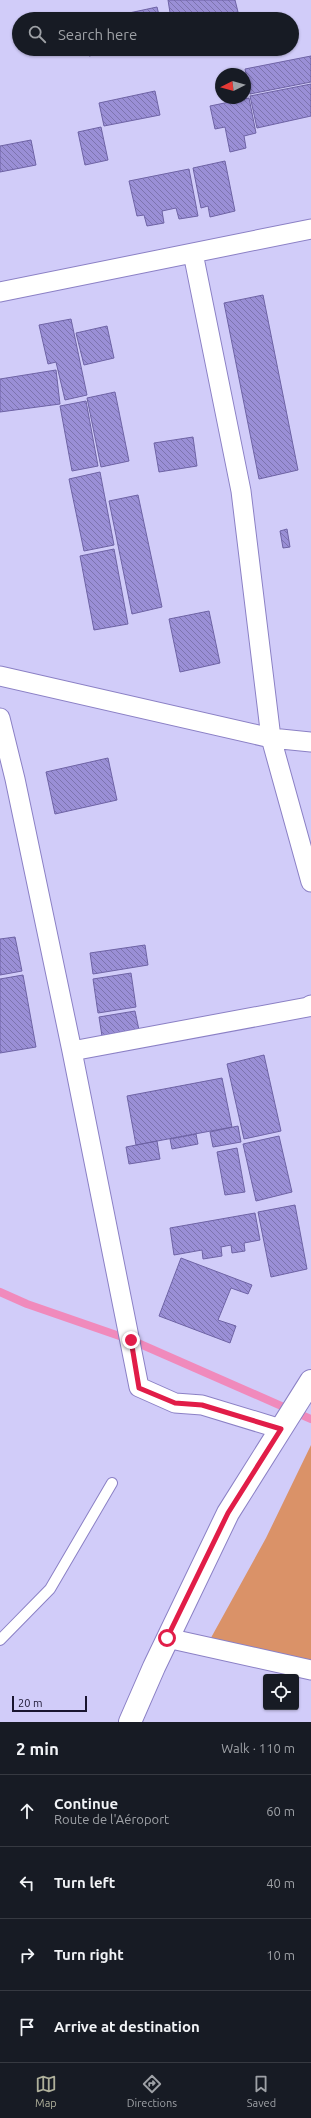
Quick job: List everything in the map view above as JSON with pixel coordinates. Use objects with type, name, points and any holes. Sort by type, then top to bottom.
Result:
[{"type":"main road","points":[[130,1722],[167,1638],[228,1513],[311,1381]]},
{"type":"street","points":[[0,292],[311,229]]},
{"type":"street","points":[[193,253],[241,491],[271,738],[311,882]]},
{"type":"street","points":[[0,676],[271,738],[311,742]]},
{"type":"street","points":[[0,718],[15,779],[72,1051],[139,1388],[175,1403],[202,1405],[281,1429]]},
{"type":"street","points":[[72,1051],[311,1005]]},
{"type":"street","points":[[167,1638],[311,1670]]},
{"type":"lane","points":[[0,1640],[50,1589],[112,1483]]},
{"type":"shaded area","points":[[311,1445],[311,1672],[207,1645],[266,1538]]},
{"type":"building","points":[[168,0],[235,0],[238,12],[170,12]]},
{"type":"building","points":[[157,7],[158,12],[134,12]]},
{"type":"building","points":[[311,56],[311,82],[251,94],[250,68]]},
{"type":"building","points":[[311,84],[311,116],[257,128],[251,96]]},
{"type":"building","points":[[155,91],[160,115],[104,126],[99,103]]},
{"type":"building","points":[[220,104],[250,104],[256,133],[244,136],[246,148],[230,152],[225,127],[215,129],[210,106]]},
{"type":"building","points":[[101,127],[108,160],[85,165],[78,132]]},
{"type":"building","points":[[31,140],[36,165],[0,172],[0,146]]},
{"type":"building","points":[[225,161],[235,211],[210,217],[208,206],[201,208],[193,168]]},
{"type":"building","points":[[189,169],[198,216],[179,219],[176,208],[162,211],[164,223],[147,226],[144,215],[137,216],[129,181]]},
{"type":"building","points":[[263,295],[298,470],[259,479],[224,303]]},
{"type":"building","points":[[71,319],[87,395],[65,400],[56,362],[48,364],[39,325]]},
{"type":"building","points":[[107,326],[114,358],[84,365],[76,333]]},
{"type":"building","points":[[56,370],[60,404],[0,412],[0,379]]},
{"type":"building","points":[[115,392],[129,461],[101,467],[87,398]]},
{"type":"building","points":[[86,401],[98,466],[72,471],[60,406]]},
{"type":"building","points":[[193,437],[197,466],[159,472],[154,443]]},
{"type":"building","points":[[100,472],[114,545],[84,551],[69,479]]},
{"type":"building","points":[[138,495],[162,607],[132,614],[109,501]]},
{"type":"building","points":[[287,529],[290,547],[283,548],[280,531]]},
{"type":"building","points":[[114,549],[128,624],[94,630],[80,556]]},
{"type":"building","points":[[209,611],[220,663],[180,672],[169,619]]},
{"type":"building","points":[[108,758],[117,800],[55,814],[46,772]]},
{"type":"building","points":[[15,937],[22,971],[0,975],[0,939]]},
{"type":"building","points":[[145,945],[148,965],[93,974],[90,953]]},
{"type":"building","points":[[131,973],[136,1007],[98,1013],[93,979]]},
{"type":"building","points":[[23,975],[36,1047],[0,1053],[0,979]]},
{"type":"building","points":[[135,1011],[139,1030],[102,1036],[99,1017]]},
{"type":"building","points":[[264,1055],[281,1131],[244,1139],[227,1064]]},
{"type":"building","points":[[222,1078],[232,1127],[136,1145],[127,1096]]},
{"type":"building","points":[[238,1126],[241,1142],[213,1147],[210,1132]]},
{"type":"building","points":[[196,1134],[198,1144],[172,1149],[170,1139]]},
{"type":"building","points":[[279,1136],[292,1192],[256,1201],[243,1144]]},
{"type":"building","points":[[157,1141],[160,1159],[129,1164],[126,1147]]},
{"type":"building","points":[[237,1148],[245,1192],[225,1195],[217,1152]]},
{"type":"building","points":[[295,1205],[307,1269],[271,1277],[258,1212]]},
{"type":"building","points":[[255,1213],[260,1240],[244,1243],[245,1251],[232,1253],[231,1245],[221,1247],[222,1256],[203,1259],[202,1250],[174,1255],[170,1228]]},
{"type":"building","points":[[181,1258],[252,1285],[248,1294],[231,1288],[218,1320],[236,1326],[230,1343],[159,1316]]},
{"type":"waterway","points":[[0,1292],[27,1304],[131,1340],[311,1419]]},
{"type":"route","points":[[131,1340],[139,1388],[175,1403],[202,1405],[281,1429],[228,1513],[167,1638]]}]
